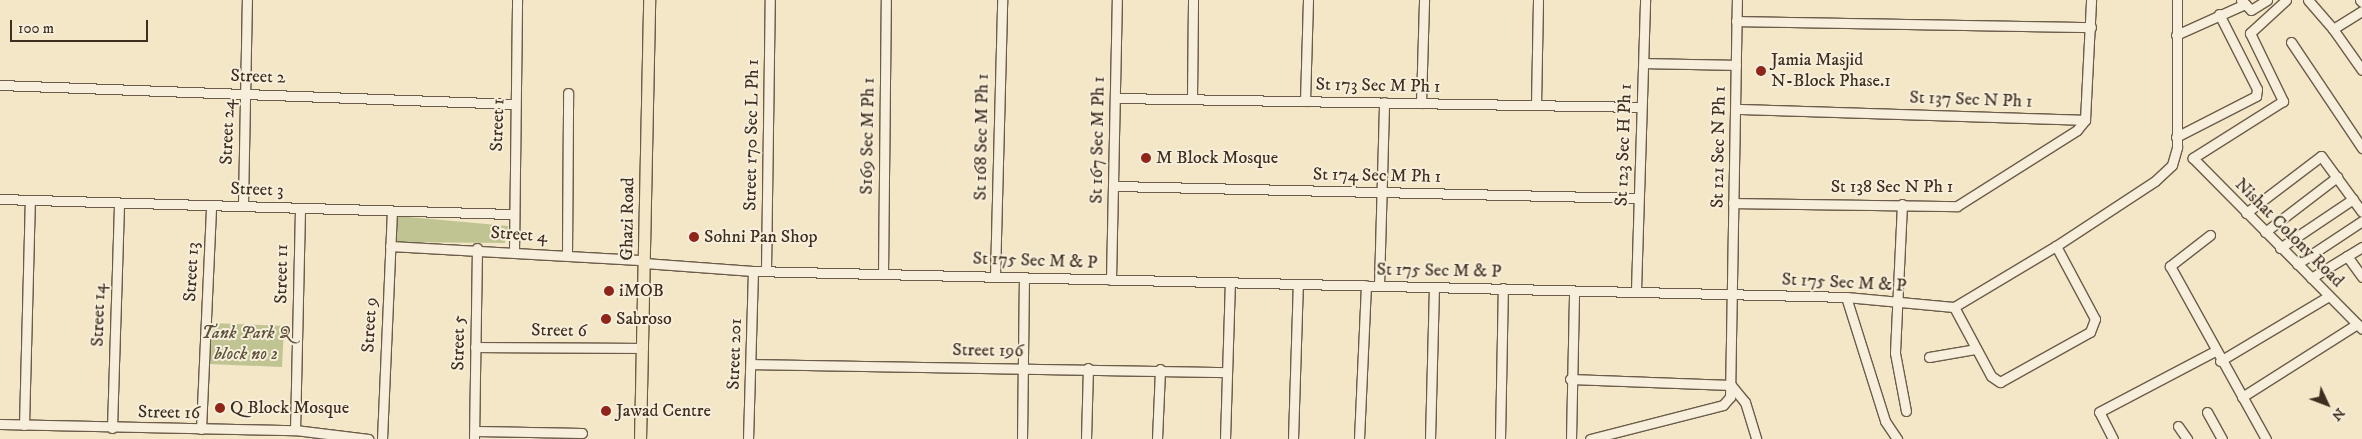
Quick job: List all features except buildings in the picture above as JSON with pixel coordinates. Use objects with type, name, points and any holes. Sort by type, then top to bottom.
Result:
[{"type":"main road","name":"Ghazi Road","points":[[640,439],[649,0]]},
{"type":"street","name":"Street 24","points":[[242,204],[247,0]]},
{"type":"street","name":"Street 1","points":[[514,251],[512,214],[517,0]]},
{"type":"street","name":"Street 170 Sec L Ph 1","points":[[766,270],[770,0]]},
{"type":"street","name":"S169 Sec M Ph 1","points":[[883,273],[886,0]]},
{"type":"street","name":"St 168 Sec M Ph 1","points":[[995,276],[1002,0]]},
{"type":"street","name":"St 167 Sec M Ph 1","points":[[1111,280],[1117,0]]},
{"type":"street","points":[[1192,0],[1192,98]]},
{"type":"street","points":[[1304,101],[1308,0]]},
{"type":"street","points":[[1421,103],[1424,0]]},
{"type":"street","points":[[1536,105],[1538,0]]},
{"type":"street","name":"St 123 Sec H Ph 1","points":[[1636,290],[1640,107],[1644,63],[1645,0]]},
{"type":"street","name":"St 121 Sec N Ph 1","points":[[1732,385],[1737,0]]},
{"type":"street","points":[[2085,120],[2091,0]]},
{"type":"street","points":[[2056,246],[2095,319],[2094,328],[2006,381],[1991,376],[1954,306],[2056,246],[2155,181],[2172,165],[2176,142],[2177,0]]},
{"type":"street","points":[[2176,36],[2243,2],[2251,10],[2267,0]]},
{"type":"street","name":"Nishat Colony Road","points":[[2286,0],[2250,33],[2283,101],[2193,158],[2359,327]]},
{"type":"street","points":[[2308,0],[2333,29],[2362,70]]},
{"type":"street","points":[[2333,29],[2362,11]]},
{"type":"street","points":[[2176,142],[2256,96],[2257,89],[2219,14]]},
{"type":"street","points":[[1736,21],[2091,27]]},
{"type":"street","points":[[2291,42],[2362,148]]},
{"type":"street","points":[[1644,63],[1736,65]]},
{"type":"street","name":"Street 2","points":[[0,85],[246,92],[515,104]]},
{"type":"street","points":[[567,255],[568,93]]},
{"type":"street","name":"St 173 Sec M Ph 1","points":[[1116,98],[1640,107]]},
{"type":"street","points":[[1379,284],[1384,102]]},
{"type":"street","name":"St 137 Sec N Ph 1","points":[[1737,109],[2085,120]]},
{"type":"street","name":"St 138 Sec N Ph 1","points":[[1733,202],[1957,206],[2077,130],[2085,120]]},
{"type":"street","points":[[2246,213],[2321,156],[2362,212]]},
{"type":"street","points":[[2265,232],[2337,177]]},
{"type":"street","name":"St 174 Sec M Ph 1","points":[[1114,186],[1638,198]]},
{"type":"street","name":"Street 3","points":[[0,199],[211,206],[242,204],[300,209],[512,214]]},
{"type":"street","points":[[2280,248],[2353,199]]},
{"type":"street","points":[[24,424],[30,200]]},
{"type":"street","name":"Street 14","points":[[112,428],[119,203]]},
{"type":"street","points":[[1902,204],[1895,301],[1895,353],[1906,411]]},
{"type":"street","name":"Street 13","points":[[201,429],[211,206]]},
{"type":"street","name":"Street 11","points":[[295,430],[300,209]]},
{"type":"street","name":"Street 9","points":[[382,439],[392,212]]},
{"type":"street","points":[[2297,264],[2362,221]]},
{"type":"street","points":[[2210,235],[2170,266],[2220,361],[2266,439]]},
{"type":"street","name":"Street 4","points":[[390,246],[477,248],[644,262]]},
{"type":"street","points":[[2311,278],[2362,247]]},
{"type":"street","name":"Street 5","points":[[474,435],[477,248]]},
{"type":"street","points":[[2347,256],[2362,277]]},
{"type":"street","name":"St 175 Sec M & P","points":[[644,262],[754,271],[1230,283],[1379,284],[1434,288],[1503,288],[1574,292],[1636,290],[1733,296],[1846,297],[1954,306]]},
{"type":"street","name":"Street 201","points":[[748,439],[754,271]]},
{"type":"street","points":[[1022,439],[1024,277]]},
{"type":"street","points":[[1225,439],[1230,283]]},
{"type":"street","points":[[1293,439],[1298,284]]},
{"type":"street","points":[[1359,439],[1366,285]]},
{"type":"street","points":[[1430,439],[1434,288]]},
{"type":"street","points":[[1500,439],[1503,288]]},
{"type":"street","points":[[1571,439],[1570,379],[1574,292]]},
{"type":"street","points":[[2220,361],[2329,296]]},
{"type":"street","points":[[1846,297],[1885,421],[1897,439]]},
{"type":"street","points":[[2242,398],[2359,327]]},
{"type":"street","name":"Street 6","points":[[475,347],[642,348]]},
{"type":"street","points":[[1929,357],[1976,349]]},
{"type":"street","points":[[2113,439],[2099,412],[2215,351]]},
{"type":"street","name":"Street 196","points":[[751,364],[1160,369],[1226,372]]},
{"type":"street","points":[[1086,439],[1088,368]]},
{"type":"street","points":[[1157,439],[1160,369]]},
{"type":"street","points":[[1570,379],[1732,385]]},
{"type":"street","points":[[1590,439],[1723,405],[1730,397],[1732,385]]},
{"type":"street","points":[[1732,385],[1745,402],[1756,439]]},
{"type":"street","points":[[2207,412],[2222,439]]},
{"type":"street","name":"Street 16","points":[[0,424],[201,429],[250,435],[295,430],[316,436],[368,439]]},
{"type":"street","points":[[2178,426],[2187,439]]},
{"type":"street","points":[[474,435],[582,433]]},
{"type":"green space","points":[[398,216],[508,226],[505,243],[393,242]]},
{"type":"green space","name":"Tank Park Q block no 2","points":[[210,323],[284,326],[282,367],[208,364]]},
{"type":"place","name":"Jamia Masjid N-Block Phase.1","points":[[1761,71]]},
{"type":"place","name":"M Block Mosque","points":[[1146,158]]},
{"type":"place","name":"Sohni Pan Shop","points":[[694,237]]},
{"type":"place","name":"iMOB","points":[[609,291]]},
{"type":"place","name":"Sabroso","points":[[606,319]]},
{"type":"place","name":"Q Block Mosque","points":[[220,408]]},
{"type":"place","name":"Jawad Centre","points":[[606,411]]}]
